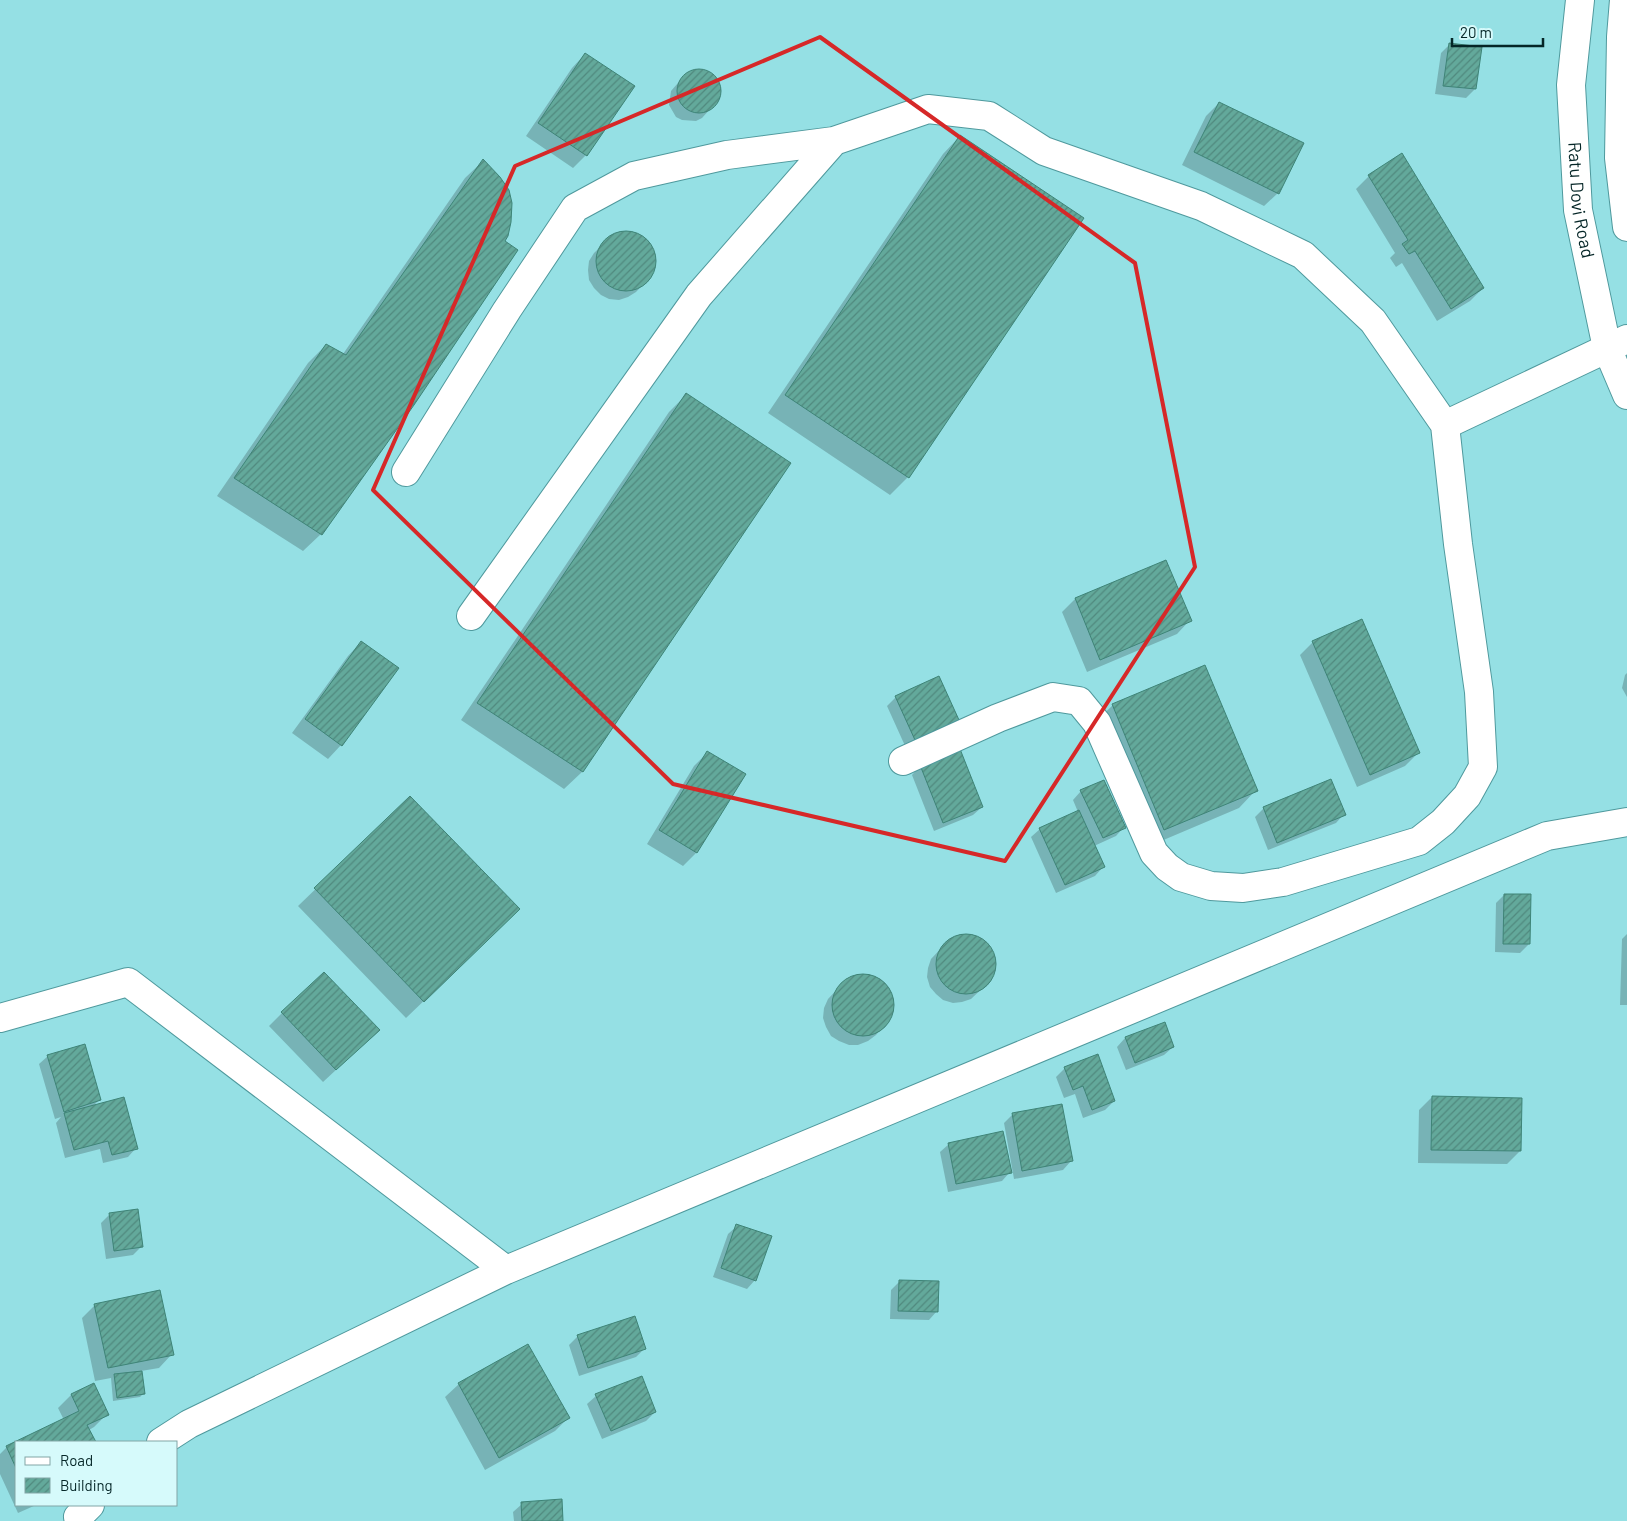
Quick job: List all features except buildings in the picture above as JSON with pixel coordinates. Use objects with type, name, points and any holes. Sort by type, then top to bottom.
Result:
[{"type":"street","name":"Ratu Dovi Road","points":[[1580,0],[1571,85],[1578,210],[1617,343],[1627,395]]},
{"type":"street","points":[[1624,0],[1621,37],[1619,158],[1627,227]]},
{"type":"street","points":[[406,472],[507,310],[575,208],[634,176],[727,155],[834,141],[928,109],[989,116],[1044,150],[1201,206],[1303,255],[1373,322],[1445,425],[1458,544],[1479,692],[1483,766],[1467,796],[1443,822],[1419,841],[1275,884],[1242,888],[1219,887],[1181,878],[1154,853],[1097,722],[1078,701],[1053,697],[998,718],[903,761]]},
{"type":"street","points":[[471,616],[699,295],[834,141]]},
{"type":"street","points":[[1445,425],[1617,343]]},
{"type":"street","points":[[162,1441],[188,1424],[506,1270],[1547,836],[1627,822]]},
{"type":"street","points":[[0,1018],[128,982],[506,1270]]},
{"type":"street","points":[[79,1521],[78,1517],[89,1506]]},
{"type":"highlighted area","points":[[820,37],[1135,263],[1195,567],[1005,861],[673,784],[373,490],[515,166]]}]
